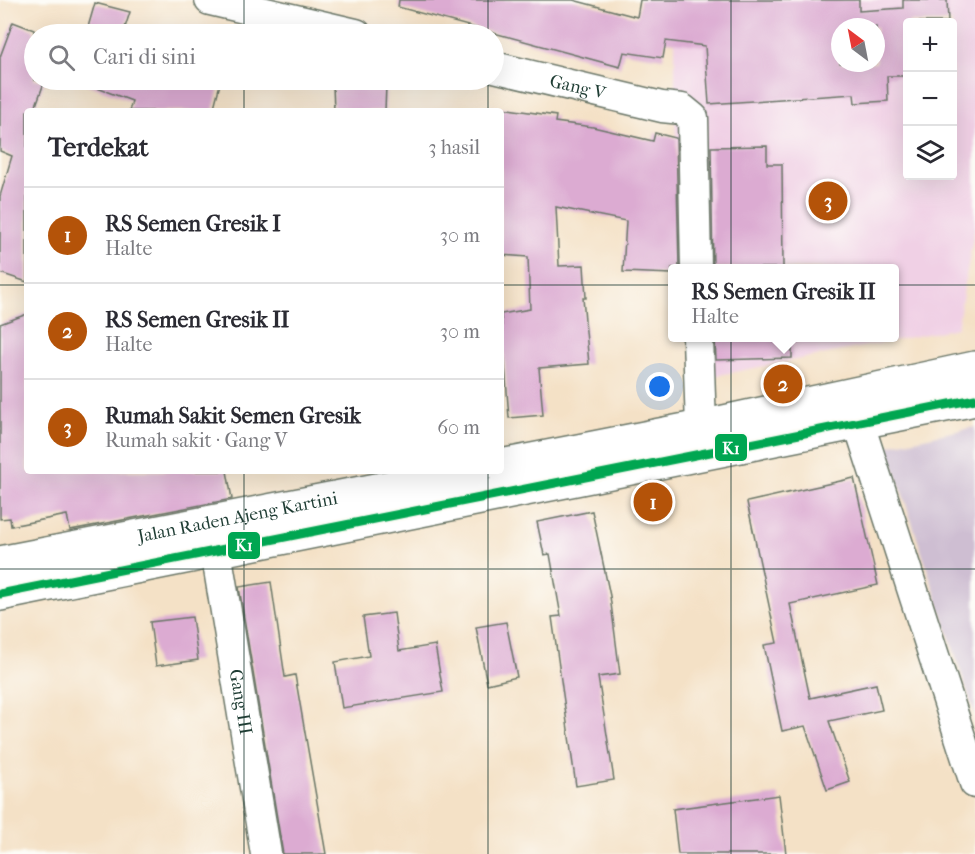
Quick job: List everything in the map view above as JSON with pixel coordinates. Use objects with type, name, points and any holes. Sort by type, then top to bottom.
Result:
[{"type":"highway","name":"Jalan Raden Ajeng Kartini","points":[[0,594],[216,551],[564,468],[701,427],[975,368]]},
{"type":"highway","name":"Jalan Raden Ajeng Kartini","points":[[504,466],[564,468],[859,424],[975,399]]},
{"type":"highway","name":"Jalan Raden Ajeng Kartini","points":[[0,563],[460,474]]},
{"type":"street","points":[[210,0],[313,24]]},
{"type":"street","name":"Gang V","points":[[504,69],[662,107],[682,109],[693,118],[696,264]]},
{"type":"street","points":[[698,342],[701,427]]},
{"type":"street","points":[[859,424],[975,783]]},
{"type":"street","name":"Gang III","points":[[216,551],[266,854]]},
{"type":"shaded area","points":[[675,0],[975,0],[975,226],[957,328],[899,339],[899,264],[685,264],[675,123]]},
{"type":"shaded area","points":[[690,342],[886,342],[694,380]]},
{"type":"shaded area","points":[[975,427],[975,715],[887,446]]},
{"type":"building","points":[[399,0],[573,0],[637,17],[640,0],[859,0],[859,11],[903,8],[903,0],[947,0],[948,18],[903,18],[903,76],[887,76],[888,101],[855,103],[854,94],[709,104],[705,46],[666,41],[663,58],[624,52],[620,67],[504,36],[504,24],[461,24],[398,7]]},
{"type":"building","points":[[95,3],[130,12],[126,24],[89,24]]},
{"type":"building","points":[[13,22],[24,26],[24,90],[41,90],[35,108],[24,108],[24,281],[0,273],[0,196],[12,156],[0,151],[0,57]]},
{"type":"building","points":[[102,90],[218,90],[214,108],[130,108],[132,101]]},
{"type":"building","points":[[333,90],[386,90],[385,108],[334,108]]},
{"type":"building","points":[[504,108],[556,116],[555,122],[593,127],[653,141],[655,133],[676,138],[679,264],[668,264],[668,274],[623,272],[626,221],[556,207],[559,266],[584,265],[586,298],[583,298],[589,364],[539,368],[543,415],[509,418],[504,353],[504,313],[530,309],[528,257],[504,255]]},
{"type":"building","points":[[767,146],[767,164],[782,164],[783,264],[713,264],[711,147]]},
{"type":"building","points":[[24,315],[24,474],[228,474],[232,499],[70,530],[67,515],[11,526],[10,518],[0,519],[0,324]]},
{"type":"building","points":[[715,342],[792,342],[792,358],[716,360]]},
{"type":"building","points":[[854,478],[878,585],[790,604],[810,698],[876,684],[882,710],[829,721],[850,782],[827,790],[805,726],[782,731],[764,645],[777,643],[747,502]]},
{"type":"building","points":[[592,511],[610,596],[620,674],[598,677],[614,780],[576,786],[552,617],[561,616],[550,554],[544,555],[537,522]]},
{"type":"building","points":[[271,582],[285,677],[295,675],[326,854],[283,854],[239,587]]},
{"type":"building","points":[[394,613],[399,651],[435,645],[443,692],[342,708],[335,662],[369,656],[363,617]]},
{"type":"building","points":[[192,617],[198,660],[156,666],[150,622]]},
{"type":"building","points":[[506,622],[517,677],[487,684],[476,627]]},
{"type":"building","points":[[779,795],[786,854],[678,854],[673,809]]},
{"type":"transit line","name":"K1","points":[[0,594],[975,399]]},
{"type":"place","name":"Rumah Sakit Semen Gresik","points":[[828,201]]},
{"type":"place","name":"RS Semen Gresik II","points":[[783,384]]},
{"type":"place","name":"RS Semen Gresik I","points":[[653,502]]}]
